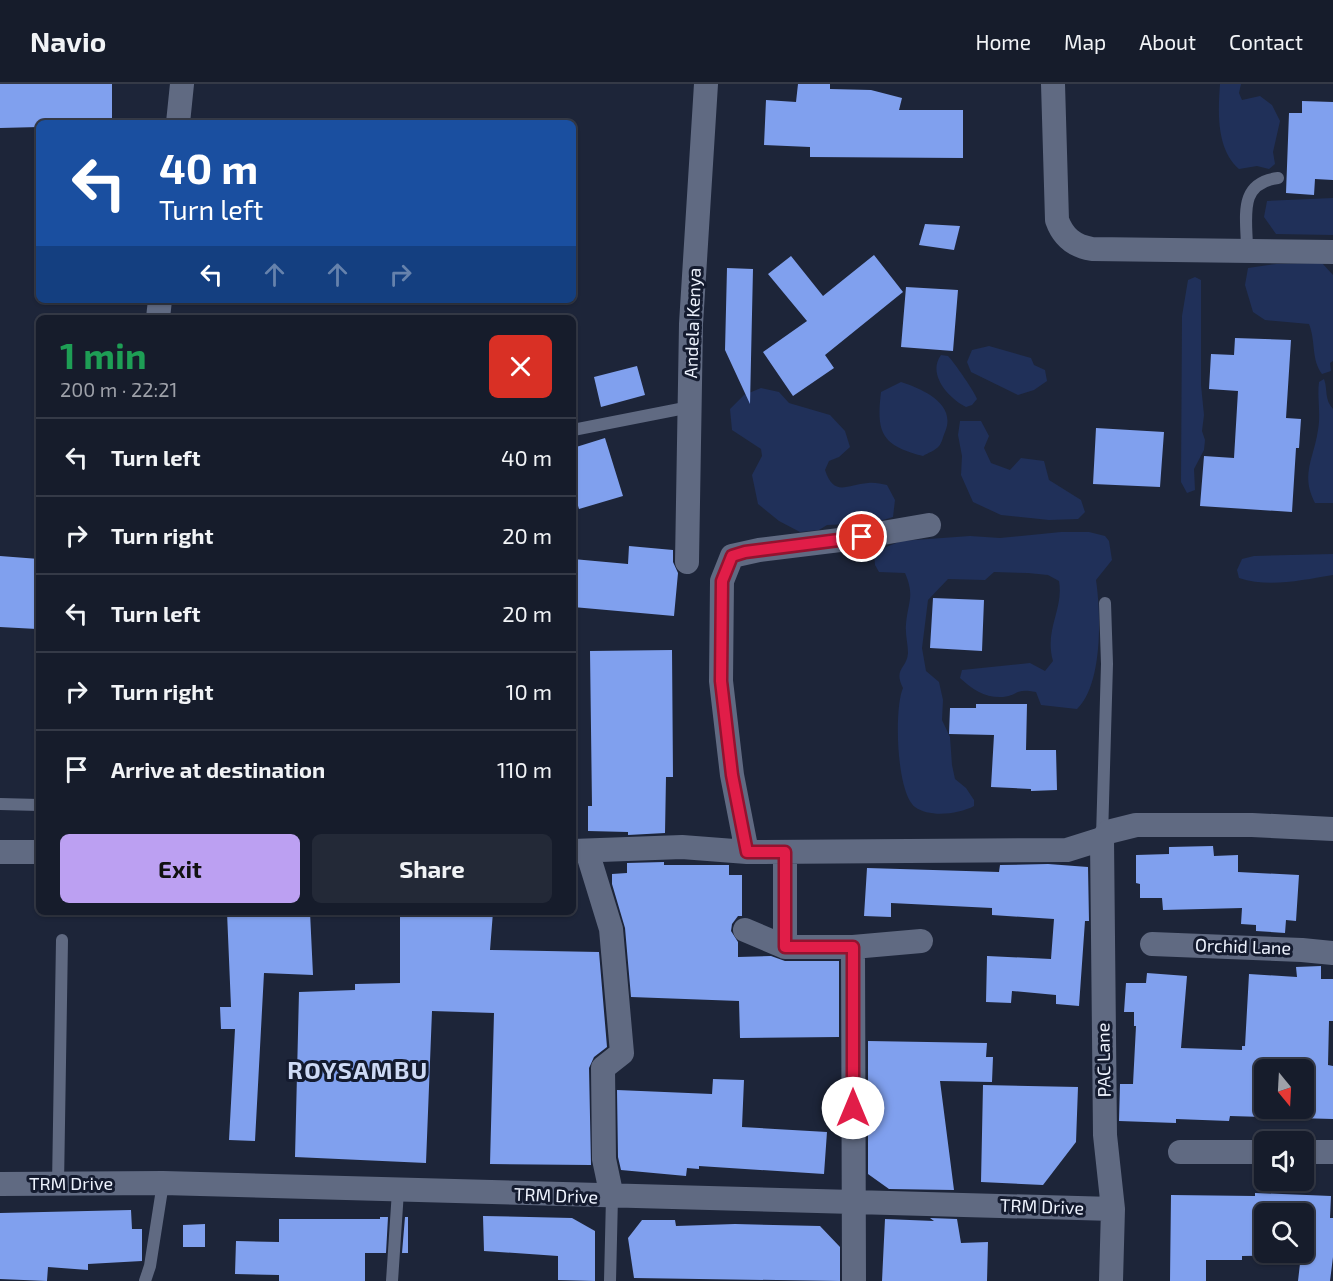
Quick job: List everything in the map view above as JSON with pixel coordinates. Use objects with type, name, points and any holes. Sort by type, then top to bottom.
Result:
[{"type":"street","points":[[178,120],[182,84]]},
{"type":"street","name":"Andela Kenya","points":[[687,562],[691,324],[706,84]]},
{"type":"street","points":[[1053,84],[1057,219],[1066,236],[1077,245],[1092,249],[1333,252]]},
{"type":"street","points":[[747,852],[732,775],[721,681],[722,581],[732,556],[929,525]]},
{"type":"street","points":[[612,1197],[604,1159],[603,1068],[622,1053],[611,929],[580,851],[682,848],[747,852],[1067,850],[1102,838],[1108,832],[1136,825],[1252,825],[1333,829]]},
{"type":"street","name":"PAC Lane","points":[[1102,838],[1105,1136],[1113,1209],[1110,1281]]},
{"type":"street","points":[[0,852],[36,852]]},
{"type":"street","points":[[785,852],[785,947]]},
{"type":"street","points":[[745,930],[785,947],[853,947],[921,940]]},
{"type":"street","name":"Orchid Lane","points":[[1152,944],[1333,953]]},
{"type":"street","points":[[853,947],[854,1281]]},
{"type":"street","points":[[1180,1152],[1254,1152]]},
{"type":"street","points":[[1314,1152],[1333,1152]]},
{"type":"street","name":"TRM Drive","points":[[0,1184],[164,1183],[612,1197],[854,1200],[1113,1209]]},
{"type":"lane","points":[[1247,250],[1247,205],[1250,191],[1267,179],[1278,178]]},
{"type":"lane","points":[[576,429],[690,407]]},
{"type":"lane","points":[[1102,838],[1107,664],[1106,603]]},
{"type":"lane","points":[[0,804],[36,805]]},
{"type":"lane","points":[[58,1185],[62,940]]},
{"type":"lane","points":[[145,1281],[150,1266],[164,1183]]},
{"type":"lane","points":[[392,1281],[398,1191]]},
{"type":"lane","points":[[610,1281],[612,1197]]},
{"type":"shaded area","points":[[1220,84],[1241,84],[1239,93],[1242,100],[1260,96],[1272,105],[1280,121],[1273,152],[1275,164],[1269,169],[1257,166],[1239,169],[1231,161],[1220,130]]},
{"type":"shaded area","points":[[1333,198],[1333,235],[1276,234],[1264,217],[1267,201]]},
{"type":"shaded area","points":[[1322,263],[1333,275],[1333,361],[1330,363],[1331,371],[1322,374],[1316,362],[1309,324],[1265,320],[1253,312],[1245,285],[1248,268],[1276,264]]},
{"type":"shaded area","points":[[1195,277],[1201,280],[1201,385],[1204,415],[1202,431],[1205,440],[1204,450],[1194,469],[1195,490],[1187,493],[1181,482],[1182,316],[1188,280]]},
{"type":"shaded area","points":[[989,346],[1031,358],[1034,365],[1045,370],[1047,381],[1034,390],[1018,395],[971,372],[967,362],[972,350]]},
{"type":"shaded area","points":[[941,355],[948,356],[973,391],[977,399],[972,405],[966,407],[946,392],[936,370]]},
{"type":"shaded area","points":[[1324,379],[1327,398],[1333,409],[1333,503],[1315,503],[1308,475],[1319,424],[1319,382]]},
{"type":"shaded area","points":[[901,382],[936,399],[946,413],[947,422],[941,443],[936,449],[923,456],[890,442],[881,428],[881,392]]},
{"type":"shaded area","points":[[761,388],[779,392],[789,403],[830,415],[845,431],[850,447],[839,457],[829,461],[825,470],[832,484],[837,487],[870,483],[887,485],[895,500],[893,517],[873,523],[827,525],[819,530],[800,532],[779,521],[758,504],[752,475],[762,456],[761,449],[732,430],[730,409],[744,395]]},
{"type":"shaded area","points":[[960,421],[981,421],[989,436],[984,448],[991,463],[1010,470],[1021,458],[1044,461],[1049,480],[1081,500],[1085,512],[1078,519],[1049,520],[1001,515],[973,502],[961,475],[962,456],[958,435]]},
{"type":"shaded area","points":[[1061,532],[1089,532],[1105,536],[1109,541],[1112,560],[1096,580],[1099,611],[1098,648],[1092,683],[1085,698],[1077,709],[1041,705],[1036,692],[1020,691],[1003,697],[985,695],[960,678],[962,670],[1030,663],[1045,671],[1053,661],[1051,639],[1059,601],[1059,581],[1048,575],[994,572],[985,580],[948,579],[928,600],[922,648],[926,671],[939,682],[943,700],[942,720],[950,737],[955,779],[966,788],[974,800],[974,806],[945,814],[928,813],[915,807],[904,785],[898,749],[898,713],[903,688],[899,676],[908,653],[906,628],[910,588],[905,573],[879,572],[875,565],[874,552],[901,541],[970,536],[1000,538]]},
{"type":"shaded area","points":[[1333,554],[1333,575],[1309,579],[1274,583],[1250,581],[1239,578],[1237,570],[1242,559],[1254,556]]},
{"type":"building","points":[[0,84],[112,84],[112,120],[36,120],[36,127],[0,128]]},
{"type":"building","points":[[798,84],[830,84],[830,89],[871,90],[902,98],[899,110],[963,110],[963,158],[810,157],[810,147],[764,145],[766,100],[796,102]]},
{"type":"building","points":[[1302,101],[1333,102],[1333,180],[1315,179],[1314,195],[1286,193],[1289,113],[1302,113]]},
{"type":"building","points":[[925,224],[960,226],[954,250],[919,245]]},
{"type":"building","points":[[874,255],[903,292],[825,355],[834,368],[793,396],[763,352],[807,321],[768,274],[791,256],[823,296]]},
{"type":"building","points":[[727,268],[753,269],[750,404],[725,350]]},
{"type":"building","points":[[906,287],[958,290],[953,351],[901,347]]},
{"type":"building","points":[[1235,338],[1291,340],[1286,418],[1301,419],[1299,448],[1296,448],[1292,512],[1200,506],[1204,456],[1234,458],[1238,391],[1209,389],[1211,354],[1234,355]]},
{"type":"building","points":[[637,366],[645,395],[601,407],[594,377]]},
{"type":"building","points":[[1096,428],[1164,432],[1160,487],[1093,484]]},
{"type":"building","points":[[605,438],[623,496],[579,509],[576,499],[576,447]]},
{"type":"building","points":[[629,546],[673,550],[673,562],[678,573],[674,616],[576,607],[576,559],[628,564]]},
{"type":"building","points":[[0,556],[36,559],[36,629],[0,627]]},
{"type":"building","points":[[933,598],[984,600],[982,651],[930,648]]},
{"type":"building","points":[[672,650],[673,777],[666,777],[665,833],[628,835],[628,832],[588,831],[588,806],[592,806],[590,651]]},
{"type":"building","points":[[976,704],[1027,704],[1026,750],[1056,750],[1057,790],[1031,791],[1031,789],[991,787],[994,735],[949,734],[950,708],[976,708]]},
{"type":"building","points":[[1213,846],[1214,856],[1238,855],[1238,872],[1299,875],[1296,921],[1286,920],[1285,933],[1256,931],[1256,925],[1241,924],[1242,908],[1163,910],[1162,898],[1140,898],[1140,884],[1136,883],[1136,855],[1169,854],[1169,847]]},
{"type":"building","points":[[664,862],[664,865],[729,865],[729,875],[742,875],[742,916],[738,916],[732,924],[731,931],[738,942],[738,957],[771,956],[785,961],[839,961],[839,1037],[740,1038],[739,1001],[631,997],[625,928],[612,884],[612,874],[627,873],[627,863]]},
{"type":"building","points":[[1048,864],[1088,867],[1089,921],[1085,921],[1079,1006],[1056,1004],[1056,995],[1012,991],[1011,1003],[986,1002],[987,956],[1051,959],[1054,919],[992,915],[992,908],[891,903],[891,917],[864,916],[867,868],[999,872],[1000,865]]},
{"type":"building","points":[[227,915],[310,915],[313,975],[264,973],[255,1141],[229,1140],[235,1029],[221,1029],[220,1007],[231,1007]]},
{"type":"building","points":[[400,915],[493,915],[490,950],[599,952],[607,1047],[594,1057],[589,1068],[591,1165],[490,1164],[494,1013],[432,1011],[426,1163],[295,1157],[299,992],[355,990],[355,984],[400,983]]},
{"type":"building","points":[[1321,966],[1321,979],[1333,979],[1333,1021],[1329,1021],[1328,1065],[1333,1066],[1333,1119],[1314,1118],[1314,1059],[1254,1059],[1254,1117],[1230,1116],[1229,1121],[1176,1119],[1176,1123],[1119,1121],[1120,1084],[1133,1084],[1136,1026],[1134,1026],[1134,1012],[1124,1012],[1126,983],[1146,983],[1147,973],[1187,976],[1181,1048],[1242,1050],[1242,1046],[1245,1046],[1249,974],[1297,977],[1296,967]]},
{"type":"building","points":[[868,1041],[987,1043],[986,1057],[993,1057],[992,1082],[940,1081],[954,1190],[889,1189],[868,1174]]},
{"type":"building","points":[[713,1079],[744,1080],[742,1127],[827,1132],[824,1174],[699,1166],[699,1169],[687,1168],[686,1176],[621,1170],[618,1157],[617,1090],[712,1094]]},
{"type":"building","points":[[983,1085],[1078,1087],[1076,1142],[1043,1185],[981,1182]]},
{"type":"building","points":[[1255,1193],[1331,1196],[1333,1257],[1330,1281],[1298,1281],[1300,1263],[1314,1263],[1314,1203],[1254,1203],[1254,1256],[1242,1256],[1242,1260],[1206,1260],[1206,1281],[1170,1281],[1171,1195],[1255,1196]]},
{"type":"building","points":[[131,1210],[132,1229],[142,1229],[142,1261],[88,1264],[88,1270],[48,1267],[47,1281],[0,1279],[0,1213]]},
{"type":"building","points":[[483,1216],[572,1218],[595,1231],[595,1281],[558,1280],[558,1256],[484,1251]]},
{"type":"building","points":[[380,1217],[388,1217],[386,1253],[365,1253],[365,1281],[279,1281],[279,1275],[235,1274],[236,1241],[279,1242],[279,1219],[380,1219]]},
{"type":"building","points":[[405,1217],[408,1217],[408,1253],[402,1253]]},
{"type":"building","points":[[930,1218],[957,1219],[961,1243],[988,1242],[987,1281],[882,1281],[885,1219],[934,1221]]},
{"type":"building","points":[[642,1220],[675,1220],[676,1226],[735,1224],[820,1226],[840,1247],[840,1281],[634,1278],[628,1238]]},
{"type":"building","points":[[205,1224],[205,1247],[183,1247],[183,1225]]},
{"type":"district","name":"ROYSAMBU","points":[[358,1071]]},
{"type":"route","points":[[853,1108],[853,947],[785,947],[785,852],[747,852],[732,775],[721,681],[722,581],[726,566],[732,556],[745,552],[862,537]]}]
